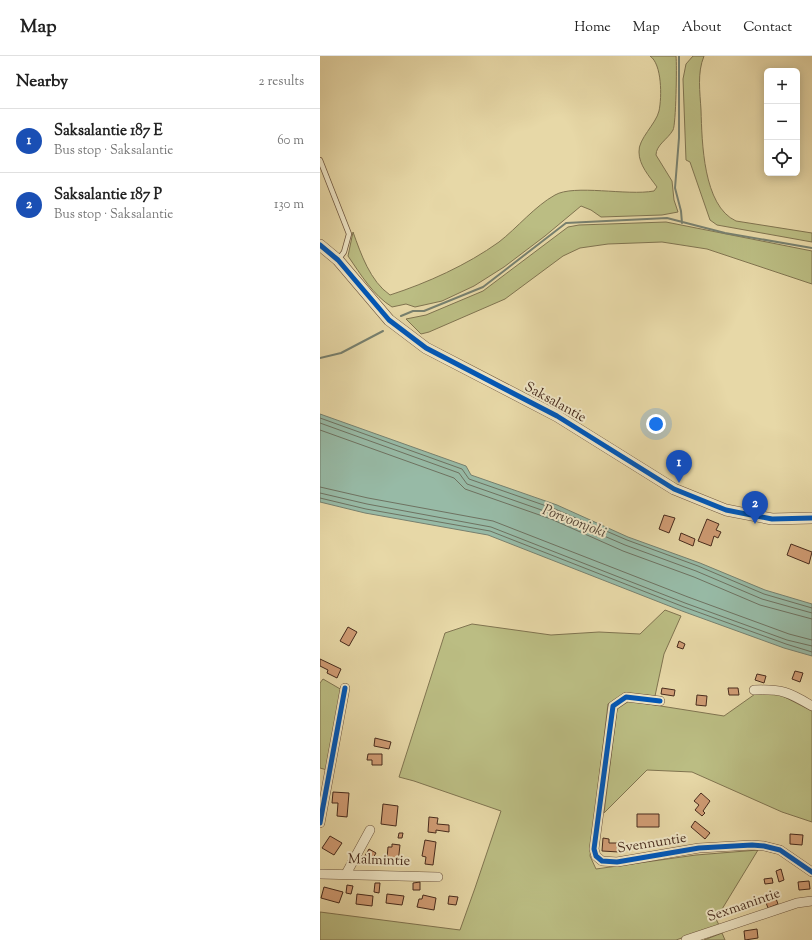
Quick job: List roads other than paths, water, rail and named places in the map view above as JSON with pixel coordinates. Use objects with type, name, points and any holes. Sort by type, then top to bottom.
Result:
[{"type":"street","name":"Saksalantie","points":[[320,245],[338,260],[389,320],[426,348],[557,416],[674,489],[726,510],[772,519],[812,518]]},
{"type":"street","points":[[320,823],[345,688]]},
{"type":"street","points":[[754,690],[774,690],[792,694],[812,706]]},
{"type":"street","name":"Svennuntie","points":[[660,701],[626,697],[613,706],[594,849],[596,856],[602,861],[617,862],[699,848],[752,845],[780,850],[812,872]]},
{"type":"street","points":[[346,874],[370,830]]},
{"type":"street","name":"Malmintie","points":[[320,874],[438,877]]},
{"type":"street","name":"Sexmanintie","points":[[686,940],[797,903],[812,901]]},
{"type":"lane","points":[[320,160],[349,234],[344,252],[338,260]]},
{"type":"water","name":"Porvoonjoki","points":[[320,414],[466,466],[471,475],[557,505],[628,537],[700,563],[765,590],[812,604],[812,656],[784,648],[682,611],[488,535],[365,513],[320,502]]},
{"type":"waterway","points":[[679,56],[679,138],[675,188],[681,211],[682,223]]},
{"type":"waterway","points":[[401,316],[413,311],[424,311],[483,287],[566,223],[667,218],[725,233],[812,248]]},
{"type":"waterway","points":[[320,358],[341,353],[383,331]]},
{"type":"place","name":"Saksalantie 187 E","points":[[679,483]]},
{"type":"place","name":"Saksalantie 187 P","points":[[755,524]]}]
